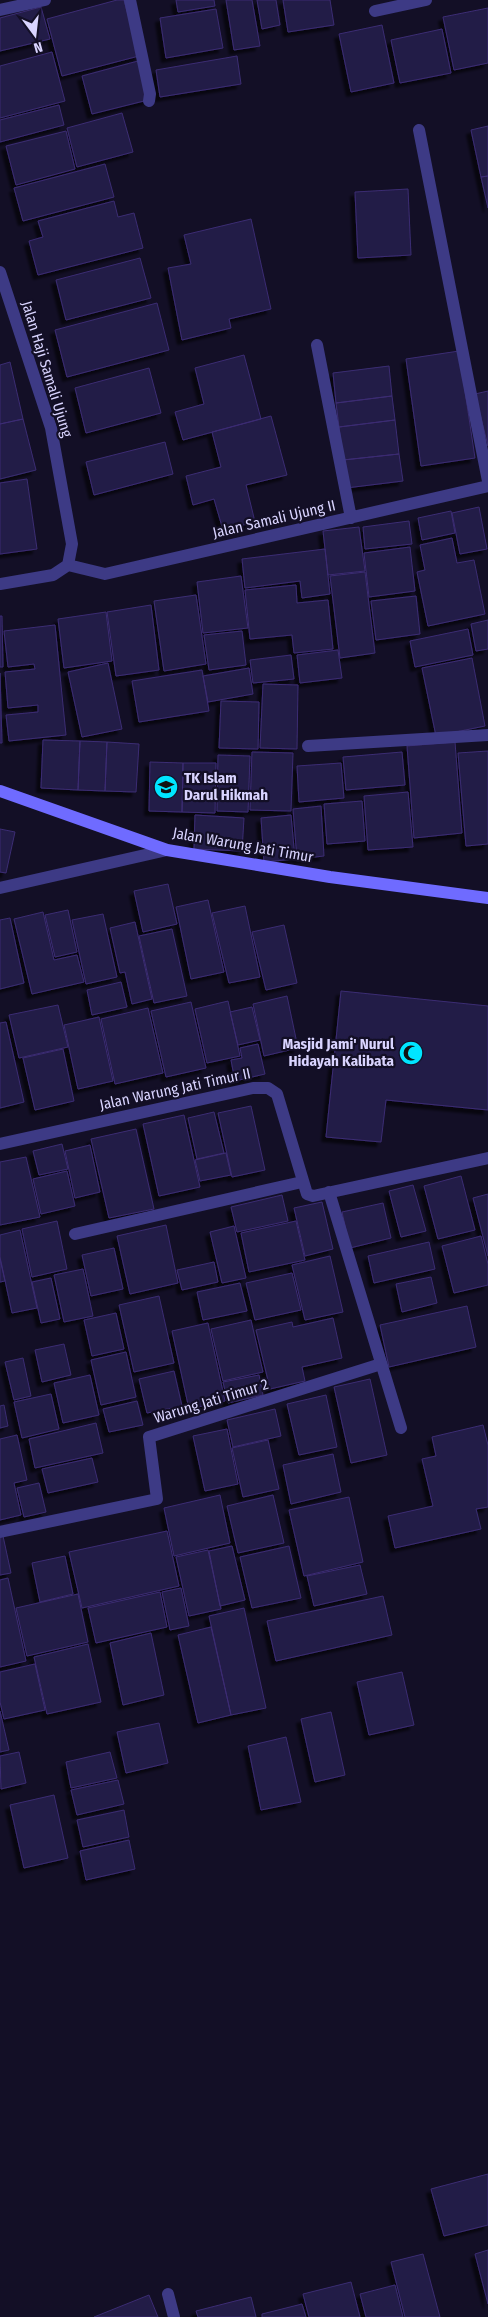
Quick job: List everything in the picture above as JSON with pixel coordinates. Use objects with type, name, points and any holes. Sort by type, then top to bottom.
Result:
[{"type":"main road","name":"Jalan Warung Jati Timur","points":[[0,790],[167,850],[330,877],[488,898]]},
{"type":"street","points":[[0,10],[45,0]]},
{"type":"street","points":[[130,0],[150,94],[149,101]]},
{"type":"street","points":[[375,11],[426,0]]},
{"type":"street","points":[[419,130],[488,480]]},
{"type":"street","name":"Jalan Haji Samali Ujung","points":[[0,272],[51,428],[72,544],[68,565]]},
{"type":"street","points":[[317,345],[351,518]]},
{"type":"street","name":"Jalan Samali Ujung II","points":[[68,565],[104,574],[488,486]]},
{"type":"street","points":[[0,584],[53,575],[68,565]]},
{"type":"street","points":[[308,746],[488,735]]},
{"type":"street","points":[[0,888],[167,850]]},
{"type":"street","name":"Jalan Warung Jati Timur II","points":[[0,1144],[253,1088],[268,1088],[277,1094],[294,1145],[302,1182]]},
{"type":"street","points":[[74,1234],[302,1182],[307,1194],[313,1196],[488,1158]]},
{"type":"street","points":[[329,1192],[401,1428]]},
{"type":"street","name":"Warung Jati Timur 2","points":[[0,1532],[157,1499],[149,1437],[381,1364]]},
{"type":"street","points":[[168,2294],[174,2317]]},
{"type":"building","points":[[117,0],[124,0],[139,56],[62,76],[47,19]]},
{"type":"building","points":[[176,0],[214,0],[215,6],[178,12]]},
{"type":"building","points":[[226,0],[252,0],[260,46],[234,50]]},
{"type":"building","points":[[257,0],[276,0],[280,25],[262,29]]},
{"type":"building","points":[[283,0],[330,0],[334,25],[288,32]]},
{"type":"building","points":[[41,7],[50,39],[0,51],[0,18]]},
{"type":"building","points":[[488,8],[488,63],[454,70],[443,17]]},
{"type":"building","points":[[216,9],[223,48],[166,58],[160,18]]},
{"type":"building","points":[[382,25],[394,83],[351,92],[339,34]]},
{"type":"building","points":[[442,29],[451,73],[400,83],[391,40]]},
{"type":"building","points":[[52,52],[65,101],[0,118],[0,66]]},
{"type":"building","points":[[237,56],[241,84],[160,97],[156,70]]},
{"type":"building","points":[[138,61],[148,100],[92,114],[82,76]]},
{"type":"building","points":[[59,105],[64,125],[0,142],[0,120]]},
{"type":"building","points":[[122,113],[133,152],[77,167],[67,128]]},
{"type":"building","points":[[488,126],[488,176],[481,177],[471,130]]},
{"type":"building","points":[[66,131],[75,169],[16,185],[6,146]]},
{"type":"building","points":[[105,164],[114,197],[23,221],[14,188]]},
{"type":"building","points":[[488,176],[488,208],[481,177]]},
{"type":"building","points":[[408,189],[411,255],[358,258],[355,192]]},
{"type":"building","points":[[114,201],[118,217],[134,213],[143,248],[38,275],[29,241],[43,237],[38,221]]},
{"type":"building","points":[[251,219],[271,309],[229,319],[231,328],[182,340],[168,268],[191,264],[184,235]]},
{"type":"building","points":[[140,258],[151,298],[66,320],[56,280]]},
{"type":"building","points":[[157,303],[169,350],[67,377],[55,330]]},
{"type":"building","points":[[459,351],[475,458],[421,466],[406,359]]},
{"type":"building","points":[[244,355],[261,419],[183,440],[175,412],[204,404],[195,368]]},
{"type":"building","points":[[10,362],[23,419],[0,424],[0,365]]},
{"type":"building","points":[[389,366],[392,396],[336,403],[333,373]]},
{"type":"building","points":[[149,368],[161,413],[86,433],[75,388]]},
{"type":"building","points":[[488,391],[488,446],[475,394]]},
{"type":"building","points":[[392,396],[395,420],[339,427],[336,403]]},
{"type":"building","points":[[271,416],[287,475],[246,485],[255,522],[223,530],[214,499],[193,505],[186,476],[221,467],[212,432]]},
{"type":"building","points":[[23,419],[36,470],[0,479],[0,424]]},
{"type":"building","points":[[395,420],[399,454],[343,460],[339,427]]},
{"type":"building","points":[[165,442],[173,474],[94,495],[86,462]]},
{"type":"building","points":[[399,454],[403,481],[346,488],[343,460]]},
{"type":"building","points":[[27,479],[37,549],[0,554],[0,483]]},
{"type":"building","points":[[479,507],[487,549],[460,554],[452,513]]},
{"type":"building","points":[[451,511],[455,533],[422,540],[418,518]]},
{"type":"building","points":[[409,521],[412,544],[365,549],[363,527]]},
{"type":"building","points":[[359,527],[365,571],[328,575],[323,531]]},
{"type":"building","points":[[452,538],[457,563],[474,560],[485,614],[428,626],[417,572],[425,570],[420,545]]},
{"type":"building","points":[[410,547],[415,591],[369,597],[364,553]]},
{"type":"building","points":[[325,549],[330,594],[302,598],[300,581],[245,588],[242,559]]},
{"type":"building","points":[[365,572],[375,653],[340,658],[330,576]]},
{"type":"building","points":[[241,576],[248,628],[203,633],[197,582]]},
{"type":"building","points":[[296,585],[297,603],[328,600],[333,649],[294,653],[292,635],[250,639],[245,590]]},
{"type":"building","points":[[196,595],[206,664],[164,671],[154,601]]},
{"type":"building","points":[[416,596],[420,634],[376,640],[371,601]]},
{"type":"building","points":[[151,605],[159,670],[116,676],[107,612]]},
{"type":"building","points":[[106,612],[112,661],[64,668],[58,619]]},
{"type":"building","points":[[0,616],[2,616],[3,667],[0,667]]},
{"type":"building","points":[[488,620],[488,649],[476,651],[471,624]]},
{"type":"building","points":[[55,625],[66,735],[9,741],[6,715],[38,712],[38,705],[8,708],[5,672],[35,669],[34,664],[8,667],[4,631]]},
{"type":"building","points":[[468,629],[473,655],[415,667],[410,641]]},
{"type":"building","points":[[242,631],[246,665],[209,670],[204,635]]},
{"type":"building","points":[[338,650],[342,678],[300,683],[297,655]]},
{"type":"building","points":[[291,655],[294,679],[253,683],[250,660]]},
{"type":"building","points":[[472,658],[485,726],[436,736],[422,668]]},
{"type":"building","points":[[108,663],[122,729],[82,737],[68,672]]},
{"type":"building","points":[[249,668],[253,694],[208,702],[203,676]]},
{"type":"building","points":[[202,670],[209,711],[139,722],[132,681]]},
{"type":"building","points":[[0,673],[2,743],[0,743]]},
{"type":"building","points":[[263,684],[298,685],[297,749],[260,748]]},
{"type":"building","points":[[221,701],[259,702],[258,749],[219,748]]},
{"type":"building","points":[[43,740],[80,741],[78,790],[41,788]]},
{"type":"building","points":[[80,741],[107,742],[105,791],[78,790]]},
{"type":"building","points":[[107,742],[139,744],[136,792],[105,791]]},
{"type":"building","points":[[455,742],[462,833],[414,838],[407,746]]},
{"type":"building","points":[[488,751],[488,844],[466,846],[458,753]]},
{"type":"building","points":[[252,752],[293,753],[291,811],[250,810]]},
{"type":"building","points":[[402,752],[405,785],[346,790],[343,757]]},
{"type":"building","points":[[218,755],[250,756],[248,812],[217,811]]},
{"type":"building","name":"TK Islam Darul Hikmah","points":[[150,762],[183,763],[182,812],[149,811]]},
{"type":"building","points":[[183,763],[216,763],[215,813],[182,812]]},
{"type":"building","points":[[341,763],[344,798],[299,802],[297,766]]},
{"type":"building","points":[[408,792],[413,847],[368,850],[364,796]]},
{"type":"building","points":[[362,801],[365,841],[327,844],[324,804]]},
{"type":"building","points":[[321,806],[324,856],[297,859],[293,809]]},
{"type":"building","points":[[195,815],[244,818],[242,851],[194,849]]},
{"type":"building","points":[[291,815],[295,859],[264,862],[261,818]]},
{"type":"building","points":[[0,829],[15,832],[6,873],[0,872]]},
{"type":"building","points":[[168,884],[177,924],[143,932],[134,891]]},
{"type":"building","points":[[208,900],[224,972],[191,979],[176,907]]},
{"type":"building","points":[[245,906],[260,977],[229,983],[212,913]]},
{"type":"building","points":[[68,910],[77,952],[55,957],[45,915]]},
{"type":"building","points":[[43,912],[54,960],[77,955],[84,982],[32,994],[14,919]]},
{"type":"building","points":[[103,914],[117,977],[86,984],[72,920]]},
{"type":"building","points":[[10,918],[24,983],[0,989],[0,920]]},
{"type":"building","points":[[135,922],[152,999],[132,1004],[125,972],[120,973],[110,928]]},
{"type":"building","points":[[284,925],[297,983],[266,990],[252,932]]},
{"type":"building","points":[[172,929],[187,996],[154,1003],[139,936]]},
{"type":"building","points":[[121,982],[127,1007],[92,1015],[87,990]]},
{"type":"building","name":"Masjid Jami' Nurul Hidayah Kalibata","points":[[341,991],[488,1006],[488,1110],[386,1100],[381,1142],[326,1137]]},
{"type":"building","points":[[287,996],[298,1048],[264,1056],[253,1004]]},
{"type":"building","points":[[228,1001],[240,1056],[207,1063],[195,1009]]},
{"type":"building","points":[[191,1002],[206,1068],[166,1077],[151,1011]]},
{"type":"building","points":[[58,1005],[68,1047],[19,1058],[9,1015]]},
{"type":"building","points":[[252,1007],[260,1040],[238,1045],[230,1012]]},
{"type":"building","points":[[148,1008],[163,1073],[115,1084],[101,1019]]},
{"type":"building","points":[[99,1017],[113,1081],[78,1089],[64,1025]]},
{"type":"building","points":[[6,1022],[24,1102],[0,1108],[0,1023]]},
{"type":"building","points":[[258,1044],[265,1074],[235,1081],[231,1060],[242,1058],[240,1048]]},
{"type":"building","points":[[63,1049],[74,1101],[35,1110],[23,1058]]},
{"type":"building","points":[[251,1106],[265,1170],[232,1177],[218,1113]]},
{"type":"building","points":[[214,1112],[224,1153],[197,1159],[188,1118]]},
{"type":"building","points":[[184,1115],[200,1187],[159,1196],[143,1124]]},
{"type":"building","points":[[136,1129],[154,1209],[109,1218],[91,1139]]},
{"type":"building","points":[[62,1144],[68,1169],[39,1175],[33,1151]]},
{"type":"building","points":[[90,1145],[100,1192],[75,1198],[65,1151]]},
{"type":"building","points":[[226,1153],[231,1175],[200,1181],[195,1160]]},
{"type":"building","points":[[26,1157],[40,1217],[0,1225],[0,1162]]},
{"type":"building","points":[[67,1171],[75,1206],[41,1214],[33,1179]]},
{"type":"building","points":[[461,1176],[475,1230],[438,1239],[424,1186]]},
{"type":"building","points":[[413,1185],[426,1231],[401,1237],[389,1191]]},
{"type":"building","points":[[488,1194],[488,1256],[473,1198]]},
{"type":"building","points":[[282,1195],[288,1221],[237,1232],[231,1207]]},
{"type":"building","points":[[322,1202],[333,1249],[305,1256],[294,1208]]},
{"type":"building","points":[[383,1203],[391,1238],[350,1248],[342,1212]]},
{"type":"building","points":[[57,1221],[67,1269],[32,1277],[22,1229]]},
{"type":"building","points":[[296,1221],[305,1260],[249,1272],[241,1233]]},
{"type":"building","points":[[166,1225],[178,1283],[130,1294],[117,1236]]},
{"type":"building","points":[[234,1226],[246,1278],[222,1283],[210,1232]]},
{"type":"building","points":[[20,1230],[37,1308],[12,1313],[0,1257],[0,1235]]},
{"type":"building","points":[[481,1236],[488,1264],[488,1285],[454,1293],[442,1246]]},
{"type":"building","points":[[429,1242],[435,1269],[374,1283],[368,1256]]},
{"type":"building","points":[[114,1248],[123,1289],[91,1296],[82,1255]]},
{"type":"building","points":[[330,1256],[343,1312],[305,1320],[292,1265]]},
{"type":"building","points":[[0,1259],[5,1281],[0,1282]]},
{"type":"building","points":[[214,1262],[218,1282],[182,1290],[177,1270]]},
{"type":"building","points":[[83,1269],[93,1316],[64,1322],[54,1275]]},
{"type":"building","points":[[292,1273],[301,1310],[255,1320],[246,1283]]},
{"type":"building","points":[[431,1277],[437,1303],[402,1312],[396,1284]]},
{"type":"building","points":[[51,1278],[60,1319],[41,1323],[32,1282]]},
{"type":"building","points":[[240,1283],[247,1311],[203,1320],[197,1292]]},
{"type":"building","points":[[159,1296],[174,1363],[134,1372],[119,1305]]},
{"type":"building","points":[[467,1306],[476,1347],[389,1367],[380,1325]]},
{"type":"building","points":[[116,1313],[124,1349],[92,1356],[84,1320]]},
{"type":"building","points":[[333,1318],[342,1358],[302,1367],[305,1381],[270,1389],[256,1330],[292,1322],[293,1327]]},
{"type":"building","points":[[251,1320],[263,1372],[223,1381],[211,1329]]},
{"type":"building","points":[[208,1323],[225,1401],[189,1409],[172,1331]]},
{"type":"building","points":[[64,1344],[71,1375],[42,1382],[35,1350]]},
{"type":"building","points":[[126,1352],[136,1397],[101,1405],[91,1360]]},
{"type":"building","points":[[23,1358],[31,1396],[14,1400],[5,1362]]},
{"type":"building","points":[[174,1371],[182,1406],[147,1413],[139,1379]]},
{"type":"building","points":[[90,1375],[99,1415],[63,1423],[54,1383]]},
{"type":"building","points":[[259,1375],[263,1395],[228,1403],[223,1382]]},
{"type":"building","points":[[370,1379],[387,1455],[351,1463],[334,1387]]},
{"type":"building","points":[[51,1394],[59,1429],[22,1438],[14,1402]]},
{"type":"building","points":[[326,1395],[337,1447],[299,1455],[287,1404]]},
{"type":"building","points":[[137,1401],[143,1425],[109,1432],[103,1409]]},
{"type":"building","points":[[4,1405],[8,1426],[0,1428],[0,1406]]},
{"type":"building","points":[[275,1409],[281,1436],[233,1447],[227,1420]]},
{"type":"building","points":[[96,1423],[103,1453],[35,1468],[29,1439]]},
{"type":"building","points":[[483,1425],[488,1445],[488,1507],[476,1509],[481,1529],[395,1548],[388,1516],[433,1506],[422,1459],[436,1456],[432,1437]]},
{"type":"building","points":[[227,1429],[238,1484],[205,1491],[193,1436]]},
{"type":"building","points":[[17,1435],[27,1480],[14,1483],[21,1515],[0,1520],[0,1439]]},
{"type":"building","points":[[268,1440],[279,1489],[243,1497],[232,1448]]},
{"type":"building","points":[[333,1454],[341,1492],[291,1504],[283,1465]]},
{"type":"building","points":[[92,1458],[98,1482],[48,1493],[42,1469]]},
{"type":"building","points":[[39,1483],[46,1512],[24,1517],[17,1488]]},
{"type":"building","points":[[220,1495],[230,1543],[174,1556],[164,1508]]},
{"type":"building","points":[[273,1495],[284,1543],[238,1553],[227,1506]]},
{"type":"building","points":[[349,1497],[363,1562],[304,1576],[289,1510]]},
{"type":"building","points":[[167,1531],[179,1586],[82,1608],[69,1552]]},
{"type":"building","points":[[3,1536],[11,1573],[0,1575],[0,1537]]},
{"type":"building","points":[[232,1546],[245,1600],[220,1606],[209,1551]]},
{"type":"building","points":[[289,1546],[301,1598],[252,1608],[240,1557]]},
{"type":"building","points":[[208,1550],[221,1609],[189,1616],[176,1557]]},
{"type":"building","points":[[65,1556],[73,1594],[40,1602],[32,1563]]},
{"type":"building","points":[[360,1565],[367,1594],[314,1606],[307,1576]]},
{"type":"building","points":[[8,1578],[26,1661],[0,1667],[0,1580]]},
{"type":"building","points":[[181,1588],[189,1626],[170,1630],[162,1592]]},
{"type":"building","points":[[160,1592],[167,1627],[96,1643],[88,1608]]},
{"type":"building","points":[[78,1594],[88,1642],[27,1656],[16,1608]]},
{"type":"building","points":[[383,1596],[392,1635],[276,1661],[267,1621]]},
{"type":"building","points":[[244,1608],[266,1708],[231,1715],[209,1616]]},
{"type":"building","points":[[211,1627],[231,1715],[198,1723],[178,1635]]},
{"type":"building","points":[[151,1633],[164,1695],[123,1705],[110,1643]]},
{"type":"building","points":[[88,1644],[101,1702],[47,1714],[34,1657]]},
{"type":"building","points":[[35,1664],[45,1710],[4,1719],[0,1702],[0,1672]]},
{"type":"building","points":[[402,1672],[414,1725],[369,1735],[357,1682]]},
{"type":"building","points":[[0,1711],[9,1750],[0,1752]]},
{"type":"building","points":[[331,1712],[345,1775],[315,1782],[301,1719]]},
{"type":"building","points":[[159,1723],[168,1763],[126,1773],[117,1732]]},
{"type":"building","points":[[286,1737],[301,1802],[261,1810],[248,1746]]},
{"type":"building","points":[[19,1752],[26,1783],[1,1789],[0,1756]]},
{"type":"building","points":[[110,1752],[117,1778],[71,1788],[66,1762]]},
{"type":"building","points":[[118,1780],[124,1804],[77,1815],[71,1790]]},
{"type":"building","points":[[54,1795],[68,1858],[24,1868],[10,1805]]},
{"type":"building","points":[[124,1810],[129,1837],[83,1847],[77,1820]]},
{"type":"building","points":[[129,1840],[135,1869],[86,1880],[80,1851]]},
{"type":"building","points":[[488,2174],[488,2225],[444,2236],[431,2189]]},
{"type":"building","points":[[488,2250],[488,2304],[475,2254]]},
{"type":"building","points":[[423,2254],[440,2317],[405,2317],[391,2262]]},
{"type":"building","points":[[351,2282],[360,2317],[309,2317],[303,2294]]},
{"type":"building","points":[[395,2285],[403,2317],[366,2317],[360,2294]]},
{"type":"building","points":[[149,2295],[158,2317],[94,2317]]},
{"type":"building","points":[[251,2297],[256,2317],[198,2317],[196,2311]]},
{"type":"building","points":[[302,2304],[306,2317],[262,2317],[262,2314]]},
{"type":"place","name":"TK Islam Darul Hikmah","points":[[166,787]]},
{"type":"place","name":"Masjid Jami' Nurul Hidayah Kalibata","points":[[411,1053]]}]
